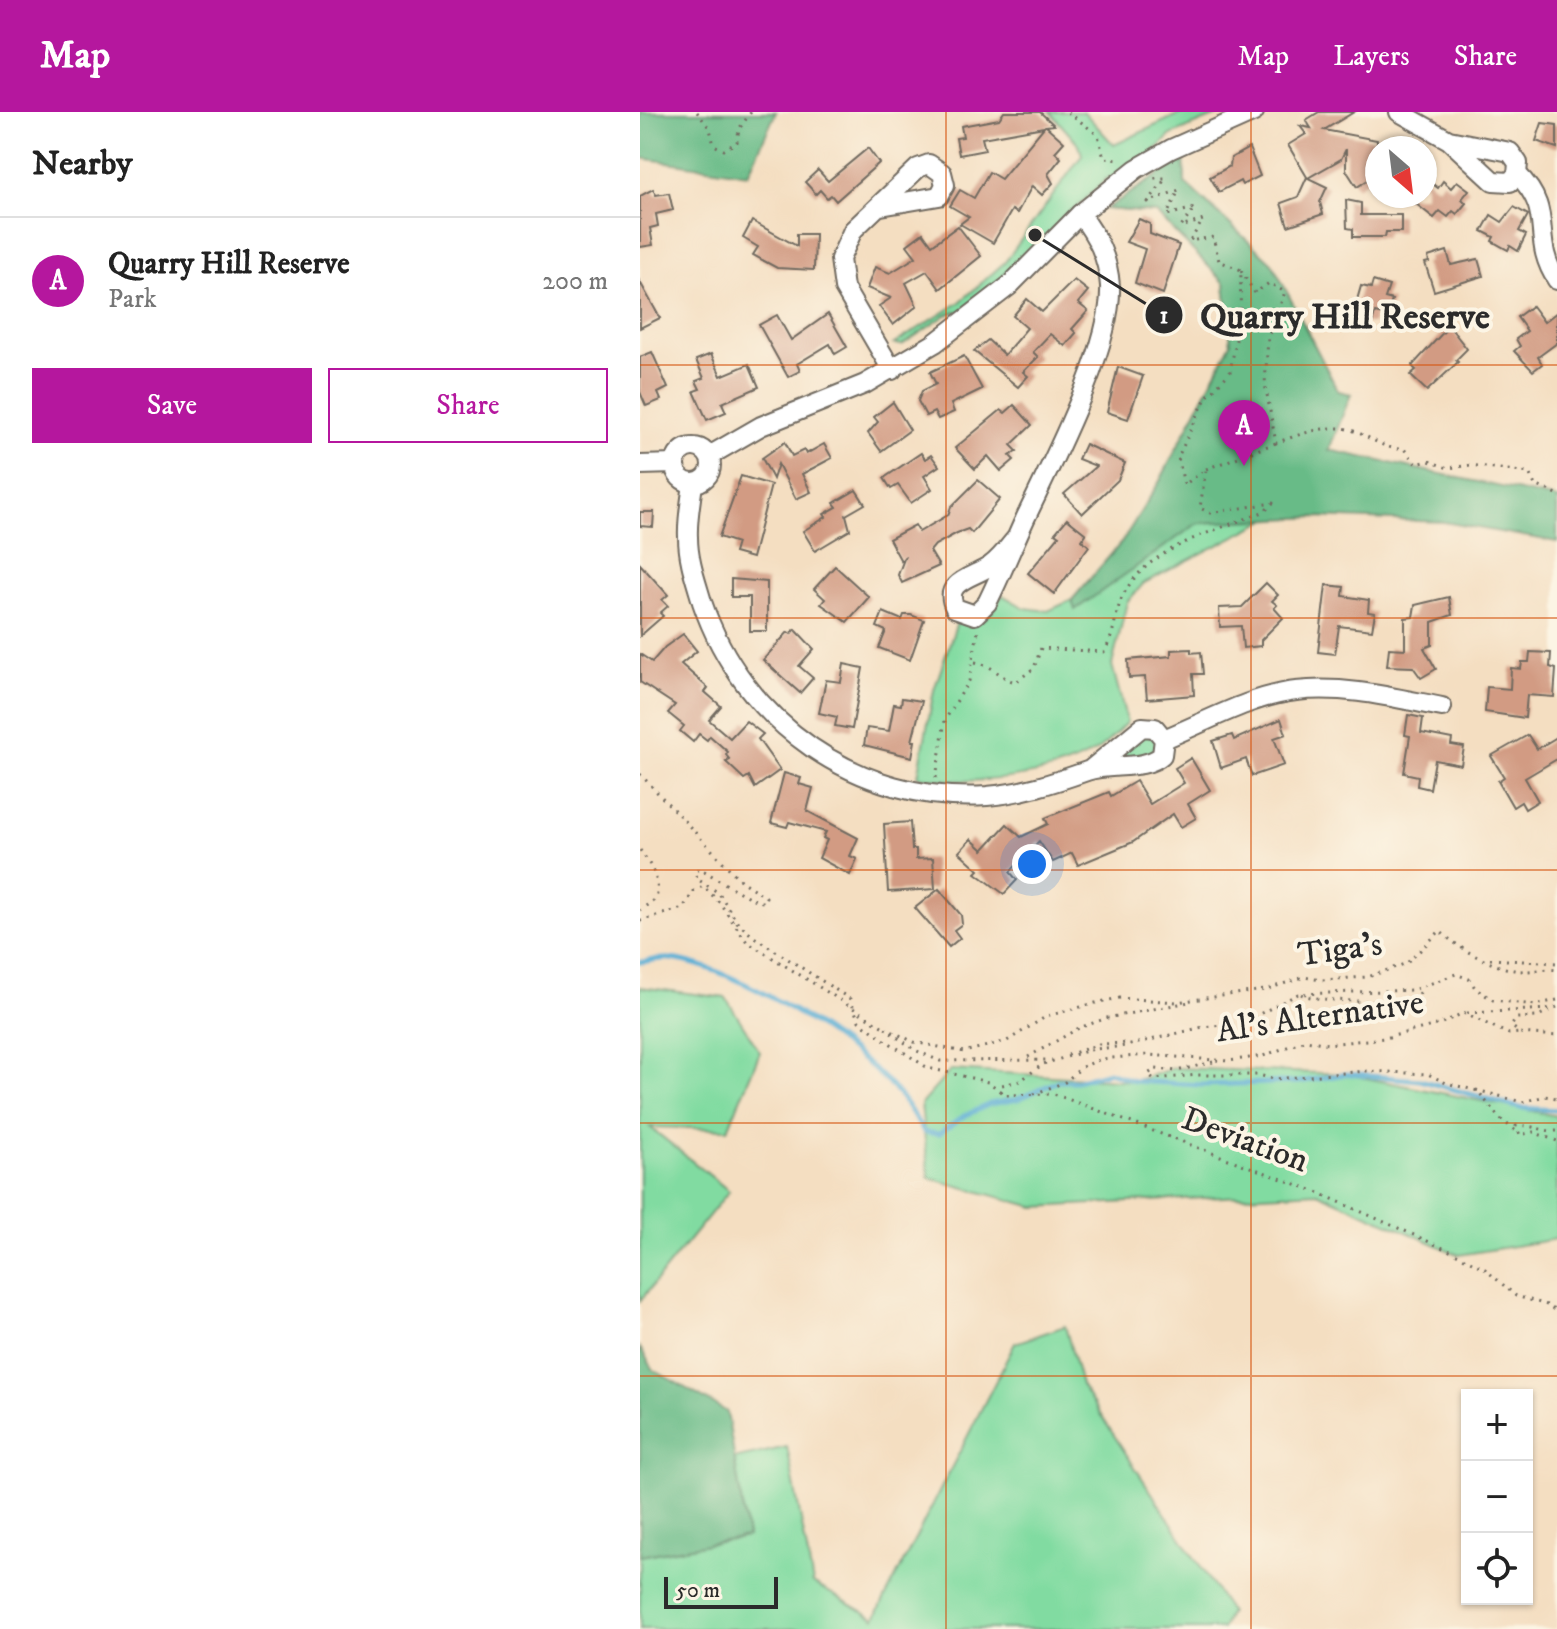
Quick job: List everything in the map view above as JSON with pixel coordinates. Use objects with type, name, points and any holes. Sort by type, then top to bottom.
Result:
[{"type":"street","points":[[709,456],[761,426],[837,398],[892,370],[987,305],[1036,261],[1080,214],[1136,169],[1171,149],[1254,112]]},
{"type":"street","points":[[1399,112],[1449,140],[1493,181],[1510,182],[1517,174],[1518,163],[1510,152],[1449,140]]},
{"type":"street","points":[[1517,174],[1543,190],[1553,206],[1549,257],[1557,280]]},
{"type":"street","points":[[881,206],[848,237],[839,270],[848,296],[892,370]]},
{"type":"street","points":[[1016,538],[1000,558],[964,579],[952,593],[955,608],[975,615],[987,603],[1064,437],[1109,307],[1110,287],[1102,247],[1080,214]]},
{"type":"street","points":[[689,447],[700,448],[709,456],[709,474],[693,483],[680,477],[675,464],[679,454],[689,447]]},
{"type":"street","points":[[640,465],[675,464]]},
{"type":"street","points":[[693,483],[688,538],[695,580],[719,644],[740,681],[775,719],[822,756],[873,780],[933,794],[1014,793],[1090,770],[1156,761],[1162,755],[1164,739],[1155,728],[1142,727],[1090,770]]},
{"type":"street","points":[[1164,739],[1267,697],[1295,691],[1346,690],[1442,707]]},
{"type":"path","points":[[697,112],[710,129],[714,145],[724,150],[737,142],[739,129],[751,112]]},
{"type":"path","points":[[1068,112],[1098,135],[1104,158],[1126,159],[1143,178],[1166,178],[1148,202],[1179,190],[1167,215],[1195,208],[1181,227],[1203,220],[1190,241],[1213,237],[1219,261],[1241,270],[1255,293],[1269,283],[1285,292],[1268,338],[1265,384],[1276,443]]},
{"type":"path","points":[[1241,270],[1240,318],[1230,372],[1206,398],[1178,457],[1184,485],[1206,469],[1276,443],[1332,428],[1352,430],[1389,450],[1404,449],[1416,464],[1429,461],[1448,468],[1471,465],[1529,473],[1535,485],[1557,494]]},
{"type":"path","points":[[975,662],[996,668],[1010,681],[1016,682],[1034,668],[1041,648],[1104,652],[1115,634],[1121,600],[1140,571],[1169,550],[1265,511],[1273,503],[1210,513],[1200,508],[1206,469]]},
{"type":"path","points":[[933,794],[945,720],[969,681],[975,662],[979,632],[975,615]]},
{"type":"path","points":[[640,774],[741,881],[766,899],[755,902],[733,885],[701,869],[693,874],[697,879],[719,893],[737,922],[754,937],[810,976],[829,983],[854,1007]]},
{"type":"path","points":[[640,850],[652,868],[658,891],[656,899],[640,910]]},
{"type":"path","points":[[640,921],[683,908],[694,891],[703,886],[719,902],[747,942],[940,1061],[1061,1059],[1073,1051],[1099,1044],[1138,1043]]},
{"type":"path","name":"Tiga's","points":[[885,1028],[914,1042],[964,1052],[1007,1041],[1047,1016],[1120,998],[1177,1002],[1265,990],[1304,977],[1321,980],[1376,975],[1407,963],[1440,931],[1483,958],[1524,971],[1557,970]]},
{"type":"path","points":[[1483,958],[1557,963]]},
{"type":"path","points":[[1001,1091],[1008,1082],[1020,1081],[1043,1064],[1094,1049],[1138,1043],[1203,1027],[1242,1023],[1301,994],[1384,989],[1399,992],[1463,975],[1493,1000],[1535,1005],[1557,1000]]},
{"type":"path","points":[[1301,994],[1309,998],[1346,1001],[1397,1000],[1414,998],[1427,985]]},
{"type":"path","name":"Tiga's","points":[[1025,1059],[1079,1028],[1204,997]]},
{"type":"path","name":"Deviation","points":[[854,1007],[859,1021],[915,1061],[937,1070],[988,1082],[1004,1095],[1054,1094],[1317,1192],[1459,1255],[1485,1269],[1516,1296],[1557,1312]]},
{"type":"path","points":[[1463,1013],[1508,1014],[1557,1007]]},
{"type":"path","points":[[1520,1033],[1511,1026],[1513,1020],[1544,1015],[1557,1007]]},
{"type":"path","name":"Al's Alternative","points":[[1032,1094],[1065,1082],[1082,1067],[1101,1059],[1148,1055],[1217,1061],[1263,1056],[1306,1040],[1328,1044],[1357,1043],[1418,1030],[1463,1013],[1509,1034],[1557,1036]]},
{"type":"path","points":[[1217,1061],[1177,1071],[1156,1069],[1148,1074],[1154,1079],[1198,1075],[1258,1075],[1274,1079],[1377,1071],[1437,1076],[1446,1083],[1522,1102],[1545,1096],[1557,1098]]},
{"type":"path","points":[[1476,1090],[1520,1135],[1533,1132],[1557,1141]]},
{"type":"path","points":[[1516,1131],[1516,1126],[1521,1125],[1557,1131]]},
{"type":"green space","points":[[640,112],[776,112],[748,174],[640,158]]},
{"type":"green space","points":[[1050,112],[1084,112],[1114,145],[1184,112],[1226,112],[1171,135],[1136,169],[1106,179],[1014,269],[963,310],[946,315],[902,345],[894,344],[960,302],[1005,262],[1082,155],[1079,145]]},
{"type":"green space","points":[[1184,158],[1185,183],[1272,263],[1338,391],[1351,394],[1301,502],[1144,583],[1127,602],[1112,665],[1127,722],[1107,742],[1082,758],[1037,773],[987,780],[918,776],[934,690],[957,622],[973,623],[985,618],[1002,595],[1025,608],[1048,611],[1072,600],[1122,542],[1160,481],[1231,344],[1225,283],[1156,213],[1106,209]]},
{"type":"green space","points":[[1184,158],[1185,183],[1272,263],[1338,391],[1351,394],[1329,450],[1557,499],[1557,542],[1444,522],[1316,517],[1198,523],[1075,610],[1072,600],[1122,542],[1160,481],[1231,343],[1225,283],[1156,213],[1106,209]]},
{"type":"green space","points":[[1143,733],[1158,739],[1152,755],[1113,760]]},
{"type":"green space","points":[[640,987],[726,998],[760,1052],[728,1129],[650,1127],[729,1191],[640,1301]]},
{"type":"green space","points":[[1174,1068],[1346,1074],[1557,1116],[1557,1239],[1459,1255],[1317,1192],[1035,1207],[929,1178],[921,1104],[951,1070],[1134,1081]]},
{"type":"green space","points":[[1065,1326],[1081,1385],[1230,1612],[1222,1629],[640,1629],[640,1556],[747,1537],[734,1459],[787,1447],[813,1583],[875,1618],[1015,1343]]},
{"type":"green space","points":[[640,1348],[654,1370],[727,1412],[747,1537],[640,1556]]},
{"type":"building","points":[[1004,112],[1040,112],[1054,125],[1046,126],[1064,142],[1055,152],[1061,158],[1048,174],[1053,183],[1042,195],[1032,186],[1017,213],[1012,210],[993,243],[960,224],[969,217],[950,206],[960,190],[974,198],[989,172],[1001,179],[1044,127],[982,138],[985,150],[959,155],[956,138],[963,137],[961,126],[999,119]]},
{"type":"building","points":[[1319,112],[1354,112],[1324,130],[1365,138],[1365,182],[1357,187],[1346,170],[1346,149],[1341,159],[1308,178],[1327,187],[1320,202],[1323,214],[1288,226],[1281,203],[1298,197],[1307,177],[1288,145],[1306,134],[1300,126],[1311,128],[1306,120]]},
{"type":"building","points":[[1542,123],[1557,125],[1557,148],[1536,141]]},
{"type":"building","points":[[868,148],[879,163],[836,201],[831,195],[827,198],[820,190],[816,194],[805,182],[818,170],[828,181]]},
{"type":"building","points":[[1249,148],[1260,176],[1242,185],[1240,181],[1219,192],[1210,177],[1230,166],[1231,158]]},
{"type":"building","points":[[1443,181],[1451,188],[1457,181],[1469,190],[1462,199],[1466,203],[1457,214],[1453,211],[1448,217],[1440,211],[1434,218],[1421,208],[1437,208],[1437,187]]},
{"type":"building","points":[[653,189],[656,195],[669,193],[673,210],[656,214],[658,226],[650,228],[653,245],[640,247],[640,196]]},
{"type":"building","points":[[1346,200],[1361,203],[1361,215],[1401,215],[1401,232],[1386,232],[1385,237],[1353,237],[1353,229],[1347,228]]},
{"type":"building","points":[[1514,207],[1528,215],[1519,231],[1526,235],[1518,251],[1510,246],[1508,250],[1482,231],[1491,215],[1502,222]]},
{"type":"building","points":[[1139,219],[1150,224],[1150,234],[1179,245],[1163,294],[1135,283],[1145,249],[1126,242]]},
{"type":"building","points":[[752,221],[797,246],[797,234],[815,234],[814,270],[777,268],[753,255],[758,247],[743,238]]},
{"type":"building","points":[[958,226],[981,256],[940,289],[927,271],[906,283],[917,306],[893,325],[879,306],[891,298],[867,288],[875,267],[890,273],[916,257],[907,245],[923,233],[932,245]]},
{"type":"building","points":[[1447,251],[1451,265],[1478,259],[1483,276],[1434,291],[1425,263],[1429,262],[1428,257]]},
{"type":"building","points":[[1074,280],[1088,291],[1078,303],[1088,311],[1072,329],[1076,333],[1065,346],[1050,334],[1033,352],[1038,357],[1023,372],[1028,376],[1018,387],[974,351],[988,340],[1004,355],[1027,328],[1013,316],[1027,299],[1042,312]]},
{"type":"building","points":[[1373,281],[1389,286],[1385,298],[1392,300],[1387,316],[1375,313],[1372,324],[1365,322],[1363,327],[1341,320],[1346,304],[1355,307],[1361,286],[1371,288]]},
{"type":"building","points":[[640,282],[660,318],[640,328]]},
{"type":"building","points":[[1532,306],[1544,322],[1557,312],[1557,343],[1538,357],[1542,364],[1533,371],[1514,351],[1520,346],[1516,339],[1527,331],[1517,317]]},
{"type":"building","points":[[828,314],[847,347],[835,354],[830,344],[797,364],[800,371],[788,377],[759,325],[777,315],[791,340]]},
{"type":"building","points":[[1449,326],[1467,349],[1456,360],[1458,362],[1427,391],[1410,375],[1416,370],[1412,366]]},
{"type":"building","points":[[652,352],[668,388],[658,393],[661,400],[646,406],[640,392],[640,357]]},
{"type":"building","points":[[711,354],[721,376],[749,364],[759,387],[722,403],[726,412],[707,420],[694,391],[700,389],[696,381],[704,378],[696,360]]},
{"type":"building","points":[[964,356],[982,389],[951,404],[954,412],[938,419],[934,412],[926,416],[918,401],[922,391],[936,384],[930,372]]},
{"type":"building","points":[[1118,367],[1143,376],[1128,419],[1107,412]]},
{"type":"building","points":[[893,402],[910,430],[881,451],[868,433],[878,422],[874,417]]},
{"type":"building","points":[[1014,405],[1032,425],[1011,445],[1017,451],[1010,456],[1014,460],[1001,471],[988,456],[975,469],[955,448],[1001,410],[1005,413]]},
{"type":"building","points":[[785,442],[792,456],[804,450],[806,454],[824,444],[832,458],[802,474],[811,492],[796,499],[778,464],[773,479],[762,458]]},
{"type":"building","points":[[1085,444],[1125,463],[1118,480],[1082,514],[1064,494],[1096,466],[1078,459]]},
{"type":"building","points":[[921,453],[925,459],[931,455],[939,466],[924,476],[932,489],[911,503],[898,485],[891,489],[884,478]]},
{"type":"building","points":[[741,476],[771,485],[752,558],[734,553],[737,543],[719,537]]},
{"type":"building","points":[[978,480],[1000,499],[972,533],[968,529],[935,545],[930,551],[939,566],[902,583],[898,575],[905,556],[901,561],[889,539],[915,525],[919,532],[948,515],[951,507]]},
{"type":"building","points":[[856,490],[865,504],[846,515],[850,530],[815,551],[803,531],[826,517],[824,514],[837,507],[834,503]]},
{"type":"building","points":[[640,512],[654,512],[653,527],[640,526]]},
{"type":"building","points":[[1067,519],[1086,534],[1082,540],[1089,546],[1054,594],[1028,573],[1059,536],[1055,533]]},
{"type":"building","points":[[640,564],[668,595],[662,600],[668,606],[660,613],[663,616],[640,636]]},
{"type":"building","points":[[835,566],[869,597],[847,622],[821,604],[825,599],[814,589]]},
{"type":"building","points":[[731,579],[767,582],[767,631],[750,631],[750,597],[731,597]]},
{"type":"building","points":[[1266,583],[1278,595],[1272,601],[1283,618],[1261,640],[1261,646],[1243,648],[1241,626],[1220,627],[1219,608],[1242,607]]},
{"type":"building","points":[[1326,585],[1344,587],[1343,596],[1369,600],[1368,612],[1375,613],[1372,630],[1339,626],[1335,654],[1318,652]]},
{"type":"building","points":[[1449,597],[1452,615],[1432,622],[1432,645],[1424,648],[1436,669],[1421,678],[1413,667],[1387,666],[1389,648],[1405,649],[1405,618],[1413,617],[1415,605]]},
{"type":"building","points":[[883,612],[902,620],[904,615],[911,615],[924,620],[910,660],[879,648],[886,631],[877,627]]},
{"type":"building","points":[[795,629],[814,649],[799,666],[813,678],[800,693],[763,660],[788,632],[791,634]]},
{"type":"building","points":[[683,634],[697,651],[681,664],[708,688],[705,692],[721,706],[709,720],[730,738],[746,721],[763,734],[758,739],[780,770],[755,788],[749,776],[744,779],[726,762],[730,760],[726,755],[728,752],[710,736],[707,740],[699,734],[693,742],[680,731],[684,726],[668,713],[675,705],[640,682],[640,654],[652,662],[665,647]]},
{"type":"building","points":[[1191,649],[1191,653],[1201,652],[1203,674],[1193,674],[1194,695],[1147,699],[1145,677],[1129,678],[1128,660],[1171,656],[1171,650]]},
{"type":"building","points":[[1530,652],[1551,653],[1550,667],[1556,669],[1554,697],[1527,695],[1525,718],[1485,712],[1487,687],[1510,689],[1511,668],[1521,669],[1522,662],[1529,662]]},
{"type":"building","points":[[844,664],[863,668],[852,729],[835,726],[837,717],[819,713],[826,680],[841,682]]},
{"type":"building","points":[[902,698],[922,701],[912,741],[915,741],[912,757],[864,745],[867,728],[889,731],[894,704],[901,705]]},
{"type":"building","points":[[1408,715],[1423,718],[1421,733],[1452,739],[1451,745],[1464,747],[1461,765],[1435,760],[1430,789],[1417,786],[1418,776],[1404,773],[1410,736],[1405,735]]},
{"type":"building","points":[[1281,719],[1286,734],[1274,738],[1284,765],[1252,776],[1246,759],[1221,768],[1213,741],[1232,735],[1234,740]]},
{"type":"building","points":[[1528,735],[1537,749],[1557,737],[1557,759],[1525,778],[1538,801],[1525,809],[1521,802],[1513,807],[1498,781],[1504,777],[1491,756]]},
{"type":"building","points":[[1191,758],[1210,790],[1188,804],[1196,818],[1181,827],[1173,814],[1133,842],[1078,865],[1072,853],[1053,862],[1039,841],[1010,872],[1017,880],[1004,894],[976,873],[979,870],[959,852],[971,839],[983,850],[1007,824],[1021,837],[1048,824],[1045,818],[1109,792],[1111,796],[1136,781],[1150,804],[1184,783],[1175,768]]},
{"type":"building","points":[[784,773],[801,778],[799,784],[813,788],[807,811],[858,838],[850,856],[857,859],[850,875],[819,858],[827,840],[823,838],[826,832],[789,822],[787,827],[771,823]]},
{"type":"building","points":[[910,822],[916,859],[933,858],[935,889],[888,892],[884,824]]},
{"type":"building","points":[[939,889],[961,915],[962,924],[954,930],[960,938],[949,947],[915,908]]},
{"type":"waterway","points":[[640,962],[671,959],[699,965],[762,992],[794,1011],[880,1075],[903,1100],[924,1132],[939,1134],[964,1116],[990,1104],[1018,1099],[1058,1081],[1076,1081],[1109,1072],[1134,1081],[1202,1085],[1299,1082],[1346,1074],[1420,1080],[1520,1108],[1557,1110]]},
{"type":"place","name":"Quarry Hill Reserve","points":[[1035,235]]},
{"type":"place","name":"Quarry Hill Reserve","points":[[1244,466]]}]
